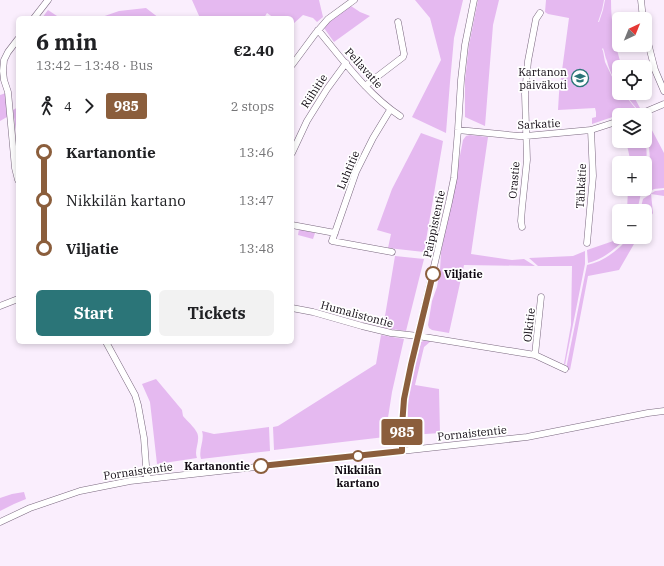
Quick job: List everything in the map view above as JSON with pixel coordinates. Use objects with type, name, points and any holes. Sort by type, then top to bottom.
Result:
[{"type":"street","points":[[36,16],[48,0]]},
{"type":"street","points":[[294,62],[328,19],[354,0]]},
{"type":"street","name":"Paippistentie","points":[[402,451],[404,399],[450,202],[454,178],[464,52],[474,0]]},
{"type":"street","points":[[641,0],[642,12]]},
{"type":"street","name":"Orastie","points":[[522,227],[521,221],[527,160],[525,94],[528,61],[536,20],[540,13]]},
{"type":"street","points":[[365,86],[403,58],[404,54],[398,22]]},
{"type":"street","name":"Pellavatie","points":[[318,30],[365,86],[390,110],[400,116]]},
{"type":"street","points":[[16,42],[4,60],[3,71],[8,92],[16,172]]},
{"type":"street","points":[[650,52],[655,70],[664,91]]},
{"type":"street","name":"Riihitie","points":[[294,149],[307,121],[346,63]]},
{"type":"street","points":[[652,109],[664,104]]},
{"type":"street","name":"Luhtitie","points":[[390,110],[373,138],[356,172],[332,241],[392,252]]},
{"type":"street","name":"Sarkatie","points":[[458,130],[526,136],[591,130],[612,123]]},
{"type":"street","name":"Tähkätie","points":[[587,243],[593,176],[591,130]]},
{"type":"street","points":[[294,226],[335,233]]},
{"type":"street","name":"Olkitie","points":[[535,355],[541,297]]},
{"type":"street","points":[[0,306],[16,300]]},
{"type":"street","name":"Humalistontie","points":[[294,308],[391,333],[418,336]]},
{"type":"street","points":[[418,336],[535,355],[565,369]]},
{"type":"street","points":[[107,344],[135,395],[138,405],[144,438],[147,479]]},
{"type":"street","name":"Pornaistentie","points":[[0,522],[30,508],[80,491],[130,481],[527,437],[664,411]]},
{"type":"shaded area","points":[[192,0],[319,0],[323,17],[317,22],[313,18],[303,15],[294,23],[294,16],[271,16],[267,13],[265,16],[199,16]]},
{"type":"shaded area","points":[[415,0],[463,0],[454,38],[446,133],[412,117],[441,60],[430,18]]},
{"type":"shaded area","points":[[478,0],[499,0],[493,25],[485,126],[465,117],[465,80],[469,45]]},
{"type":"shaded area","points":[[546,0],[604,0],[599,22],[605,0],[611,0],[612,52],[617,52],[620,60],[612,60],[612,75],[603,48],[602,49],[605,62],[612,77],[612,100],[629,100],[635,108],[612,108],[612,117],[592,124],[592,118],[596,117],[595,108],[558,110],[569,18],[548,14],[545,12]]},
{"type":"shaded area","points":[[351,6],[370,16],[334,42],[324,28],[329,22]]},
{"type":"shaded area","points":[[146,8],[156,16],[105,16],[119,11]]},
{"type":"shaded area","points":[[48,10],[57,16],[44,16]]},
{"type":"shaded area","points":[[6,93],[7,117],[0,121],[0,95]]},
{"type":"shaded area","points":[[630,100],[636,100],[640,108],[636,108]]},
{"type":"shaded area","points":[[16,108],[16,131],[13,110]]},
{"type":"shaded area","points":[[652,130],[664,153],[664,188],[652,190],[652,156],[650,156],[649,148],[652,148]]},
{"type":"shaded area","points":[[421,133],[443,141],[424,252],[388,248],[391,234],[377,230],[392,189]]},
{"type":"shaded area","points":[[466,136],[488,137],[471,254],[512,260],[524,259],[535,266],[464,265],[449,333],[432,330],[428,325],[432,301],[437,287],[441,252],[463,140]]},
{"type":"shaded area","points":[[628,148],[646,148],[647,156],[629,156]]},
{"type":"shaded area","points":[[664,190],[664,196],[652,194],[655,191]]},
{"type":"shaded area","points":[[628,196],[640,196],[639,204],[627,204]]},
{"type":"shaded area","points":[[648,196],[651,196],[653,213],[652,215],[652,204],[642,204],[643,199]]},
{"type":"shaded area","points":[[299,229],[315,233],[313,239],[298,235]]},
{"type":"shaded area","points":[[612,241],[612,244],[620,244],[599,259],[588,263],[587,250]]},
{"type":"shaded area","points":[[622,244],[634,244],[619,270],[588,276],[570,370],[566,369],[587,265],[610,255]]},
{"type":"shaded area","points":[[585,251],[585,264],[565,365],[571,325],[572,266],[538,266],[529,258],[573,256]]},
{"type":"shaded area","points":[[395,256],[424,259],[406,331],[383,328]]},
{"type":"shaded area","points":[[381,335],[404,339],[392,392],[385,437],[274,450],[273,427],[278,426],[376,364]]},
{"type":"shaded area","points":[[425,340],[431,341],[424,347],[415,385],[439,389],[440,433],[411,435],[408,400],[421,342]]},
{"type":"shaded area","points":[[156,379],[182,410],[183,416],[194,428],[198,439],[196,453],[197,458],[157,464],[150,402],[142,384]]},
{"type":"shaded area","points":[[269,427],[270,451],[201,459],[200,452],[203,438],[202,431],[214,434]]},
{"type":"shaded area","points":[[24,492],[26,499],[0,511],[0,498]]},
{"type":"bus line","name":"985","points":[[261,466],[402,451],[404,399],[433,274]]},
{"type":"place","name":"Kartanon päiväkoti","points":[[580,78]]},
{"type":"place","name":"Viljatie","points":[[433,274]]},
{"type":"place","name":"Nikkilän kartano","points":[[358,456]]},
{"type":"place","name":"Kartanontie","points":[[261,466]]}]
